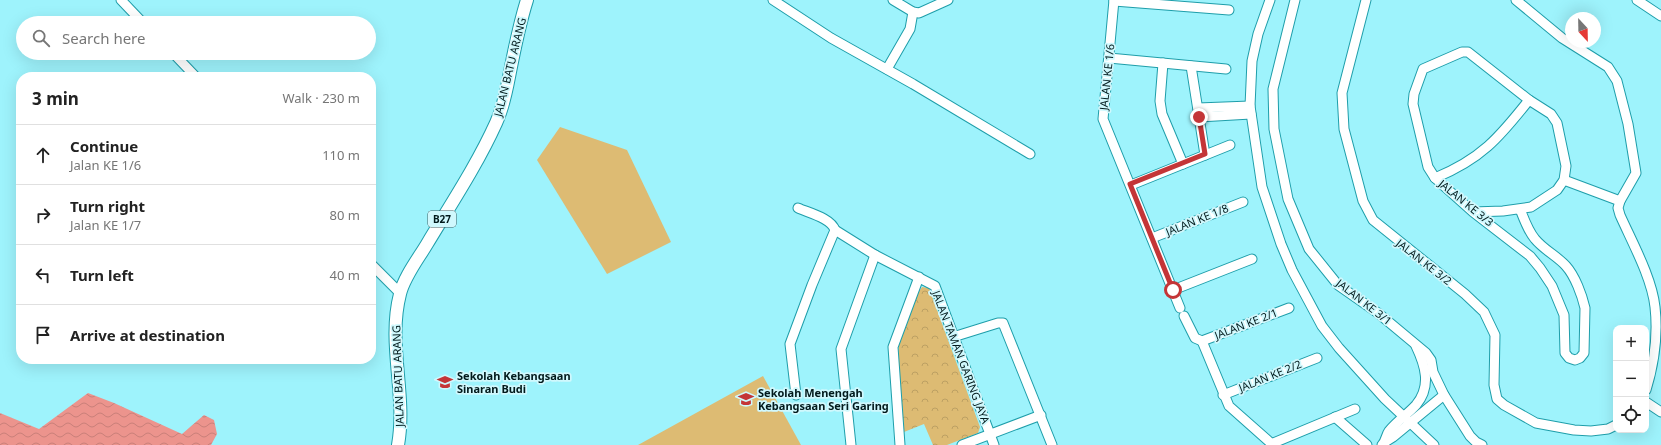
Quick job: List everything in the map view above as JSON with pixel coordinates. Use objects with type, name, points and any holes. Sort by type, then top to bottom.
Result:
[{"type":"main road","name":"JALAN BATU ARANG","points":[[398,445],[399,396],[396,358],[396,318],[400,293],[424,249],[474,167],[497,122],[503,108],[515,46],[527,0]]},
{"type":"street","points":[[121,0],[137,16]]},
{"type":"street","points":[[773,0],[831,38],[887,69],[1030,154]]},
{"type":"street","points":[[893,0],[913,12],[918,13],[948,0]]},
{"type":"street","points":[[1270,0],[1258,34],[1252,61],[1251,110],[1262,187],[1281,244],[1292,270],[1322,326],[1385,399],[1434,445]]},
{"type":"street","name":"JALAN KE 3/1","points":[[1295,0],[1273,89],[1274,129],[1288,198],[1308,249],[1338,285],[1378,313],[1426,353],[1431,360],[1433,372],[1444,395],[1470,436],[1482,445]]},
{"type":"street","name":"JALAN KE 3/2","points":[[1366,0],[1342,93],[1344,129],[1367,212],[1378,225],[1465,294],[1484,312],[1495,335],[1494,385],[1497,399],[1504,405],[1536,423],[1574,430],[1591,431],[1608,429],[1613,426]]},
{"type":"street","points":[[1516,0],[1562,38],[1608,67],[1617,81],[1628,124],[1636,173],[1620,201],[1618,208],[1646,275],[1655,306],[1655,344],[1649,380]]},
{"type":"street","points":[[1637,0],[1661,16]]},
{"type":"street","points":[[1114,1],[1228,10]]},
{"type":"street","name":"JALAN KE 1/6","points":[[1114,1],[1103,119],[1182,312],[1194,338],[1202,341]]},
{"type":"street","points":[[887,69],[910,29],[913,12]]},
{"type":"street","name":"JALAN KE 3/3","points":[[1520,209],[1536,240],[1566,266],[1571,273],[1584,302],[1584,353],[1580,358],[1575,360],[1570,358],[1565,353],[1564,315],[1549,280],[1530,256],[1474,212],[1435,178],[1428,167],[1413,104],[1414,94],[1423,69],[1462,52],[1468,52],[1529,100],[1551,114],[1557,124],[1566,166],[1564,180]]},
{"type":"street","points":[[1109,58],[1226,68]]},
{"type":"street","points":[[180,60],[191,72]]},
{"type":"street","points":[[1163,63],[1160,101],[1162,114],[1183,164]]},
{"type":"street","points":[[1191,66],[1205,154]]},
{"type":"street","points":[[1435,178],[1456,169],[1476,157],[1495,140],[1529,100]]},
{"type":"street","points":[[1199,113],[1251,110]]},
{"type":"street","points":[[1130,184],[1230,145]]},
{"type":"street","points":[[1474,212],[1503,211],[1531,207],[1557,190],[1564,180],[1620,201]]},
{"type":"street","name":"JALAN KE 1/8","points":[[1152,238],[1242,202]]},
{"type":"street","name":"JALAN TAMAN GARING JAYA","points":[[798,208],[830,224],[834,230],[875,255],[935,286],[994,445]]},
{"type":"street","points":[[1499,231],[1498,223],[1503,211]]},
{"type":"street","points":[[796,395],[790,344],[834,230]]},
{"type":"street","points":[[851,445],[841,349],[875,255]]},
{"type":"street","points":[[1173,290],[1252,259]]},
{"type":"street","points":[[376,269],[400,293]]},
{"type":"street","points":[[900,445],[893,347],[919,277]]},
{"type":"street","name":"JALAN KE 2/1","points":[[1202,341],[1289,308]]},
{"type":"street","points":[[954,337],[998,323],[1003,323],[1052,445]]},
{"type":"street","points":[[1202,341],[1223,395],[1229,406],[1272,444],[1355,409]]},
{"type":"street","points":[[1384,443],[1393,437],[1407,419],[1423,395],[1426,385],[1421,356],[1414,343]]},
{"type":"street","name":"JALAN KE 2/2","points":[[1223,395],[1317,358]]},
{"type":"street","points":[[1407,419],[1444,395]]},
{"type":"street","points":[[1649,404],[1661,412]]},
{"type":"street","points":[[962,445],[1041,415]]},
{"type":"street","points":[[1335,417],[1368,445]]},
{"type":"green space","points":[[560,127],[627,150],[671,242],[607,274],[537,160]]},
{"type":"green space","points":[[922,287],[929,288],[980,427],[978,433],[947,445],[933,445],[924,424],[904,432],[898,355],[899,343],[918,293]]},
{"type":"green space","points":[[763,376],[801,445],[638,445]]},
{"type":"water","points":[[88,393],[114,403],[182,434],[204,415],[214,420],[217,434],[211,445],[0,445],[0,413],[39,429]]},
{"type":"place","name":"Sekolah Kebangsaan Sinaran Budi","points":[[445,382]]},
{"type":"place","name":"Sekolah Menengah Kebangsaan Seri Garing","points":[[746,399]]},
{"type":"route","points":[[1173,290],[1130,184],[1205,154],[1199,117]]}]
